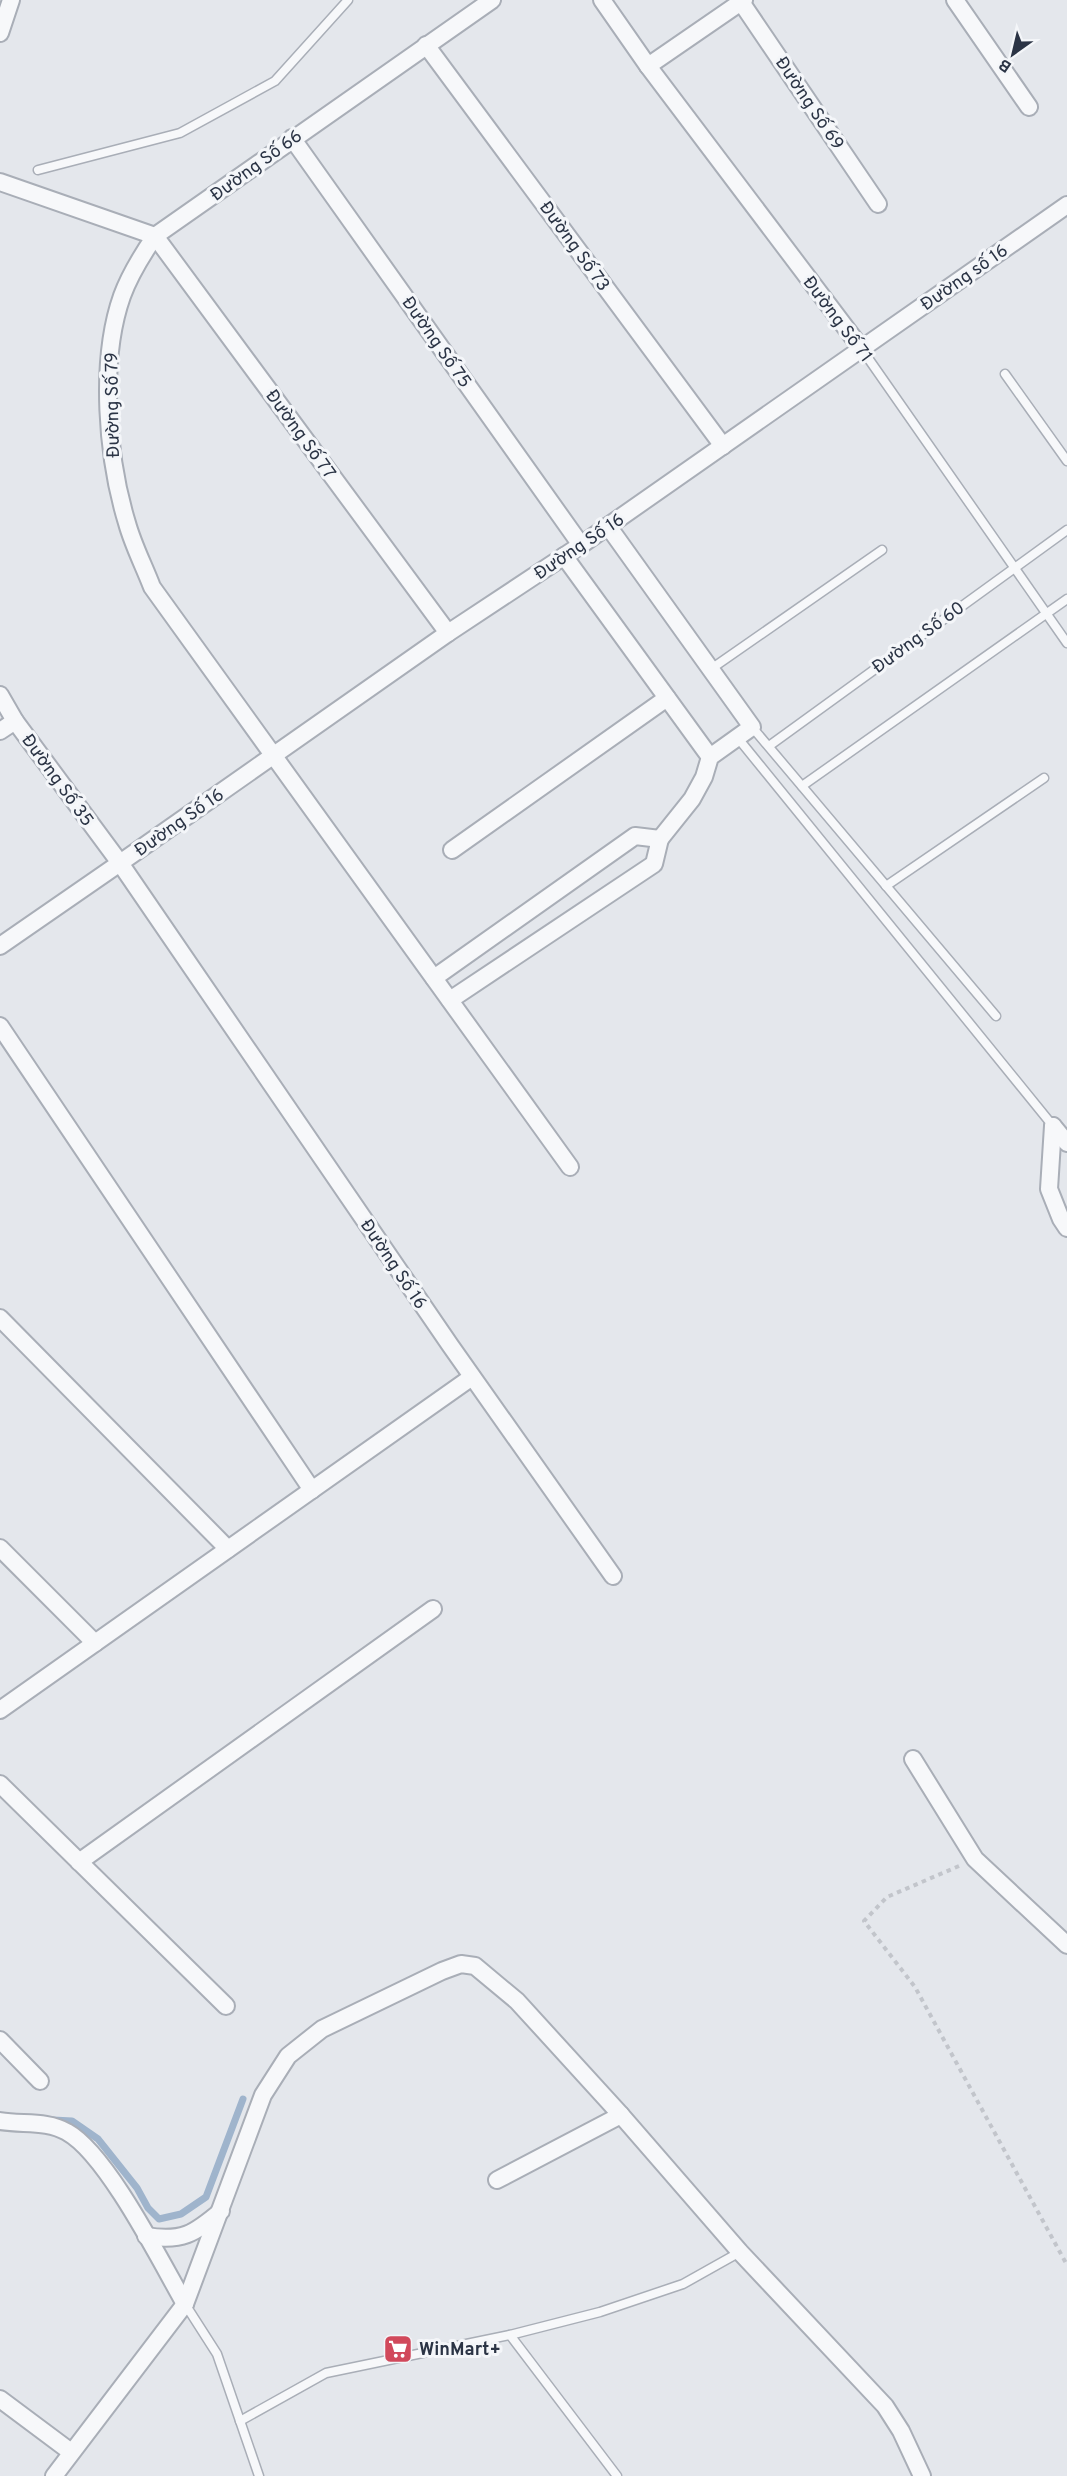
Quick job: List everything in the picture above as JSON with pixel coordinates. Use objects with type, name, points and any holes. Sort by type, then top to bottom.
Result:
[{"type":"street","points":[[0,33],[11,0]]},
{"type":"street","name":"Đường Số 66","points":[[155,236],[492,0]]},
{"type":"street","points":[[955,0],[1029,107]]},
{"type":"street","points":[[648,66],[742,1]]},
{"type":"street","name":"Đường Số 69","points":[[742,1],[878,204]]},
{"type":"street","name":"Đường Số 71","points":[[609,2],[648,66],[861,348]]},
{"type":"street","name":"Đường Số 73","points":[[426,45],[723,446]]},
{"type":"street","name":"Đường Số 75","points":[[292,138],[581,545]]},
{"type":"street","points":[[0,182],[155,236]]},
{"type":"street","name":"Đường số 16","points":[[861,348],[1067,205]]},
{"type":"street","name":"Đường Số 77","points":[[155,236],[448,633]]},
{"type":"street","name":"Đường Số 79","points":[[155,236],[138,261],[122,296],[112,334],[109,404],[113,468],[127,525],[152,588],[570,1167]]},
{"type":"street","name":"Đường Số 16","points":[[613,1576],[472,1377],[120,863],[448,633],[581,545],[861,348]]},
{"type":"street","points":[[450,1000],[654,864],[660,839],[692,799],[704,777],[710,757],[752,727],[608,526]]},
{"type":"street","points":[[564,556],[710,757]]},
{"type":"street","name":"Đường Số 35","points":[[0,695],[15,721],[120,863]]},
{"type":"street","points":[[452,850],[667,698]]},
{"type":"street","points":[[0,731],[15,721]]},
{"type":"street","points":[[434,978],[635,836],[660,839]]},
{"type":"street","points":[[0,946],[120,863]]},
{"type":"street","points":[[0,1026],[312,1490]]},
{"type":"street","points":[[1053,1126],[1067,1143]]},
{"type":"street","points":[[1053,1126],[1049,1189],[1061,1220],[1067,1228]]},
{"type":"street","points":[[0,1318],[228,1549]]},
{"type":"street","points":[[0,1710],[472,1377]]},
{"type":"street","points":[[0,1548],[95,1643]]},
{"type":"street","points":[[80,1862],[433,1609]]},
{"type":"street","points":[[913,1758],[975,1859],[1067,1945]]},
{"type":"street","points":[[0,1784],[226,2006]]},
{"type":"street","points":[[54,2476],[185,2304],[263,2095],[288,2056],[322,2029],[461,1964],[475,1966],[517,2001],[621,2115],[740,2252],[885,2406],[901,2431],[922,2476]]},
{"type":"street","points":[[0,2040],[40,2081]]},
{"type":"street","points":[[497,2180],[621,2115]]},
{"type":"street","points":[[0,2121],[43,2124],[68,2132],[97,2159],[146,2236],[185,2304]]},
{"type":"street","points":[[146,2236],[163,2239],[186,2237],[221,2211]]},
{"type":"street","points":[[0,2399],[71,2452]]},
{"type":"lane","points":[[38,170],[180,133],[275,81],[348,0]]},
{"type":"lane","name":"Đường Số 71","points":[[861,348],[1067,643]]},
{"type":"lane","points":[[1005,375],[1067,461]]},
{"type":"lane","name":"Đường Số 60","points":[[769,746],[1067,530]]},
{"type":"lane","points":[[711,669],[882,550]]},
{"type":"lane","points":[[802,786],[1067,599]]},
{"type":"lane","points":[[752,727],[996,1016]]},
{"type":"lane","points":[[737,737],[1053,1126]]},
{"type":"lane","points":[[886,886],[1044,778]]},
{"type":"lane","points":[[240,2421],[326,2373],[510,2335],[600,2312],[683,2284],[740,2252]]},
{"type":"lane","points":[[185,2304],[217,2354],[259,2476]]},
{"type":"lane","points":[[510,2335],[617,2476]]},
{"type":"path","points":[[975,1859],[887,1897],[864,1921],[915,1987],[1067,2265]]},
{"type":"waterway","points":[[53,2120],[72,2121],[98,2139],[137,2188],[148,2208],[159,2219],[181,2214],[206,2197],[243,2099]]},
{"type":"place","name":"WinMart+","points":[[398,2349]]}]
